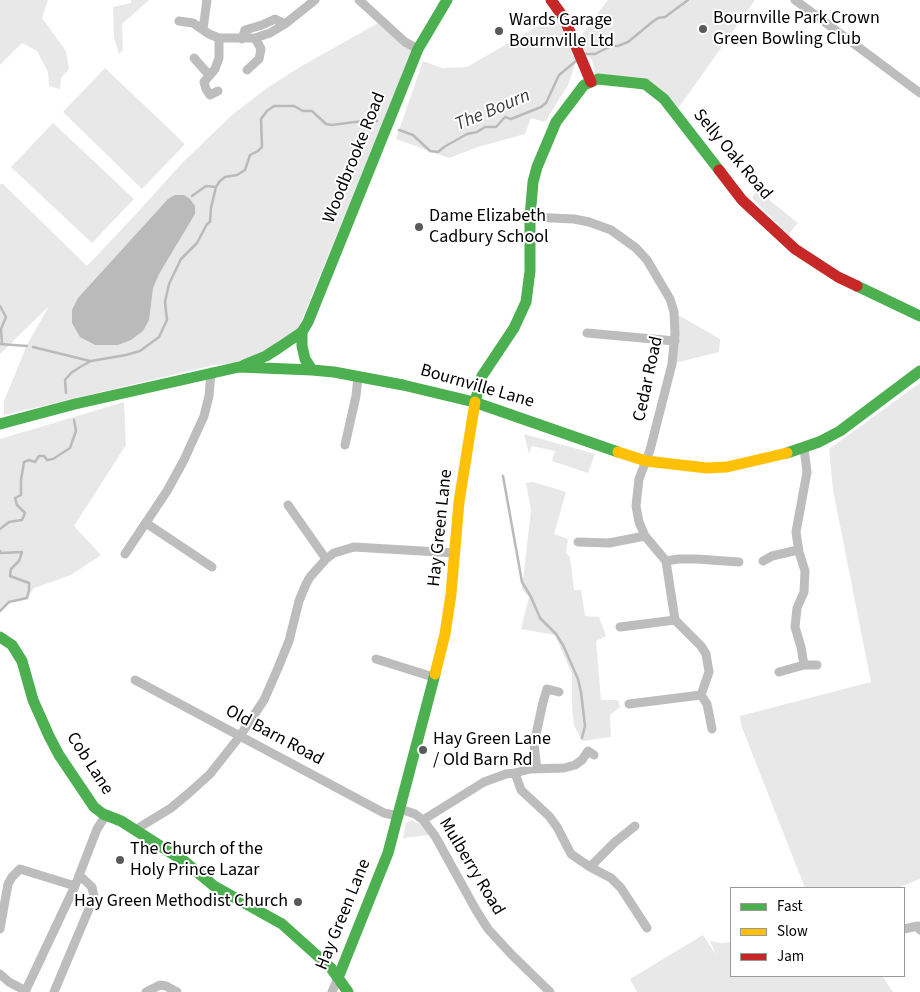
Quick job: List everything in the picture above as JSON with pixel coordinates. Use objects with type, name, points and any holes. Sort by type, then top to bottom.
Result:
[{"type":"street","points":[[203,29],[207,0]]},
{"type":"street","points":[[179,21],[193,23],[209,34],[220,38],[255,38],[270,33],[285,24],[315,0]]},
{"type":"street","points":[[359,0],[405,42],[418,49]]},
{"type":"street","name":"Woodbrooke Road","points":[[302,332],[308,322],[418,49],[447,0]]},
{"type":"street","points":[[551,0],[564,18],[591,82]]},
{"type":"street","points":[[795,0],[920,93]]},
{"type":"street","points":[[242,39],[245,30],[275,19],[285,24]]},
{"type":"street","points":[[218,91],[210,95],[204,82],[215,69],[219,58],[220,38]]},
{"type":"street","points":[[247,70],[259,59],[260,48],[255,38]]},
{"type":"street","points":[[194,58],[209,76]]},
{"type":"street","name":"Selly Oak Road","points":[[591,82],[600,79],[645,84],[658,93],[742,200],[795,249],[838,277],[920,316]]},
{"type":"street","name":"Hay Green Lane","points":[[332,992],[388,853],[445,634],[452,594],[459,502],[472,411],[482,376],[514,328],[524,307],[530,271],[530,217],[533,182],[537,167],[556,122],[578,91],[584,85],[591,82]]},
{"type":"street","name":"Cedar Road","points":[[530,217],[559,217],[589,222],[611,230],[636,248],[655,272],[670,299],[674,312],[675,341],[672,364],[646,461],[639,479],[636,500],[639,522],[645,536]]},
{"type":"street","points":[[239,367],[266,356],[302,332]]},
{"type":"street","points":[[302,332],[302,346],[305,358],[312,370]]},
{"type":"street","points":[[587,333],[675,341]]},
{"type":"street","name":"Bournville Lane","points":[[0,424],[75,404],[239,367],[312,370],[403,385],[474,402],[646,461],[707,468],[727,467],[783,455],[819,442],[876,405],[920,371]]},
{"type":"street","points":[[125,554],[167,491],[184,460],[204,416],[210,396],[211,372]]},
{"type":"street","points":[[344,445],[356,396],[358,377]]},
{"type":"street","points":[[804,448],[807,472],[796,532],[798,550],[805,571],[804,592],[797,608],[795,627],[804,665]]},
{"type":"street","points":[[288,505],[326,559]]},
{"type":"street","points":[[146,523],[212,567]]},
{"type":"street","points":[[578,542],[609,542],[645,536],[666,561],[675,620],[706,654],[709,672],[701,695]]},
{"type":"street","points":[[135,830],[171,808],[189,793],[210,774],[240,736],[264,700],[278,668],[289,641],[299,601],[306,584],[310,576],[326,559],[334,553],[354,547],[455,553]]},
{"type":"street","points":[[764,562],[772,556],[798,550]]},
{"type":"street","points":[[666,561],[697,559],[739,562]]},
{"type":"street","points":[[620,627],[675,620]]},
{"type":"street","name":"Cob Lane","points":[[0,637],[12,645],[22,661],[33,700],[59,755],[94,807],[184,861],[214,886],[282,924],[313,950],[330,968],[348,992]]},
{"type":"street","points":[[376,659],[433,677]]},
{"type":"street","points":[[779,672],[804,665],[817,665]]},
{"type":"street","name":"Old Barn Road","points":[[135,680],[384,813],[399,813]]},
{"type":"street","points":[[537,769],[534,744],[543,702],[547,689],[559,692]]},
{"type":"street","points":[[629,704],[701,695]]},
{"type":"street","points":[[701,695],[707,704],[712,729]]},
{"type":"street","points":[[423,820],[484,782],[506,774],[537,769],[564,768],[575,765],[582,760],[588,751],[594,755]]},
{"type":"street","points":[[515,773],[521,790],[549,816],[571,854],[611,878],[621,888],[647,928]]},
{"type":"street","name":"Mulberry Road","points":[[399,813],[415,814],[423,820],[435,836],[488,929],[550,992]]},
{"type":"street","points":[[0,974],[9,982],[26,991],[75,886],[97,830],[106,815]]},
{"type":"street","points":[[590,867],[615,842],[635,826]]},
{"type":"street","points":[[0,929],[8,884],[20,868],[75,886]]},
{"type":"street","points":[[54,992],[94,897],[92,887],[79,876]]},
{"type":"street","points":[[905,929],[920,927]]},
{"type":"street","points":[[146,992],[160,985],[177,992]]},
{"type":"shaded area","points":[[0,0],[48,0],[42,18],[66,51],[69,69],[61,78],[60,89],[49,86],[48,72],[37,51],[22,43],[0,65]]},
{"type":"shaded area","points":[[131,0],[149,0],[122,24],[123,50],[119,54],[114,37],[113,7],[131,3]]},
{"type":"shaded area","points":[[608,0],[755,0],[677,110],[668,98],[595,75],[592,60],[586,54],[579,38]]},
{"type":"shaded area","points":[[555,12],[576,62],[568,85],[545,122],[531,118],[525,134],[478,147],[449,158],[396,139],[423,61],[442,68],[467,67],[538,26]]},
{"type":"shaded area","points":[[378,23],[405,42],[412,51],[298,329],[259,361],[214,365],[4,415],[4,401],[27,345],[49,306],[0,354],[0,184],[3,184],[87,266],[182,163],[232,115],[267,88],[300,67]]},
{"type":"shaded area","points":[[105,68],[185,144],[142,189],[63,112]]},
{"type":"shaded area","points":[[53,123],[134,199],[92,243],[11,167]]},
{"type":"shaded area","points":[[757,190],[798,223],[788,235],[752,198]]},
{"type":"shaded area","points":[[175,195],[184,195],[190,199],[195,206],[195,214],[159,274],[153,288],[149,320],[143,331],[131,340],[118,345],[95,345],[80,337],[72,323],[72,310],[78,298],[168,199]]},
{"type":"shaded area","points":[[678,315],[720,339],[719,352],[675,363]]},
{"type":"shaded area","points":[[920,383],[920,879],[900,887],[805,887],[741,725],[740,716],[871,682],[833,490],[829,449]]},
{"type":"shaded area","points":[[124,402],[126,445],[74,526],[101,555],[71,575],[34,588],[27,598],[9,602],[0,611],[0,439]]},
{"type":"shaded area","points":[[524,434],[595,454],[588,473],[552,461],[555,451],[532,446],[529,454]]},
{"type":"shaded area","points":[[533,482],[566,492],[554,534],[568,539],[566,553],[570,557],[574,590],[581,590],[585,616],[599,617],[606,636],[596,641],[601,700],[618,700],[620,707],[610,715],[611,737],[582,741],[574,725],[572,674],[555,635],[521,629],[529,597],[522,589],[531,510],[526,483]]},
{"type":"shaded area","points":[[411,820],[420,824],[429,835],[403,838],[406,823]]},
{"type":"shaded area","points":[[703,935],[716,955],[710,941],[730,942],[730,977],[883,977],[893,992],[637,992],[630,979]]},
{"type":"waterway","name":"The Bourn","points":[[584,54],[595,54],[611,46],[618,46],[628,42],[658,18],[665,17],[688,0]]},
{"type":"waterway","name":"The Bourn","points":[[399,130],[413,135],[430,151],[438,152],[467,134],[477,132],[485,127],[496,127],[505,117],[511,119],[541,107],[546,103],[559,75],[576,61]]},
{"type":"waterway","name":"The Bourn","points":[[66,393],[65,380],[80,367],[91,361],[140,351],[159,337],[167,320],[165,302],[169,284],[181,259],[197,243],[210,222],[216,187],[220,181],[225,177],[237,175],[245,170],[250,155],[262,147],[261,119],[267,111],[274,106],[294,106],[303,111],[312,111],[326,124],[332,125],[370,120],[377,121]]},
{"type":"waterway","points":[[192,196],[206,186],[216,187]]},
{"type":"waterway","points":[[0,306],[6,317],[1,329],[2,344]]},
{"type":"waterway","points":[[0,344],[27,346]]},
{"type":"waterway","points":[[33,347],[90,361]]},
{"type":"waterway","points":[[0,529],[9,522],[22,520],[25,513],[17,505],[15,498],[21,495],[24,462],[29,460],[35,462],[39,456],[44,456],[47,460],[53,459],[70,448],[76,431],[74,420]]},
{"type":"waterway","points":[[503,476],[522,582],[540,618],[556,634],[563,645],[578,679],[585,726],[582,738]]},
{"type":"waterway","points":[[0,551],[1,553],[22,552],[19,561],[11,569],[10,576],[29,583],[27,598],[9,602],[0,611]]},
{"type":"traffic: fast","points":[[244,365],[266,356],[280,347],[302,332],[308,322],[418,49],[447,0]]},
{"type":"traffic: fast","points":[[475,402],[482,376],[514,328],[526,302],[530,271],[530,217],[533,182],[537,167],[556,122],[584,85],[598,79],[645,84],[664,99],[719,170]]},
{"type":"traffic: fast","points":[[857,286],[920,316]]},
{"type":"traffic: fast","points":[[302,332],[302,346],[305,359],[312,370]]},
{"type":"traffic: fast","points":[[0,424],[75,404],[239,367],[312,370],[334,372],[403,385],[474,402],[618,452]]},
{"type":"traffic: fast","points":[[787,453],[819,442],[840,431],[920,371]]},
{"type":"traffic: fast","points":[[0,637],[12,645],[22,661],[33,700],[49,736],[59,755],[94,807],[103,814],[121,821],[184,861],[214,886],[282,924],[331,968],[348,992]]},
{"type":"traffic: fast","points":[[338,978],[388,853],[435,674]]},
{"type":"traffic: slow","points":[[435,674],[445,634],[451,594],[459,502],[475,402]]},
{"type":"traffic: slow","points":[[618,452],[646,461],[707,468],[727,467],[787,453]]},
{"type":"traffic: jam","points":[[551,0],[564,18],[591,82]]},
{"type":"traffic: jam","points":[[719,170],[742,200],[795,249],[838,277],[857,286]]},
{"type":"place","name":"Bournville Park Crown Green Bowling Club","points":[[703,29]]},
{"type":"place","name":"Wards Garage Bournville Ltd","points":[[499,31]]},
{"type":"place","name":"Dame Elizabeth Cadbury School","points":[[419,227]]},
{"type":"place","name":"Hay Green Lane / Old Barn Rd","points":[[423,750]]},
{"type":"place","name":"The Church of the Holy Prince Lazar","points":[[120,860]]},
{"type":"place","name":"Hay Green Methodist Church","points":[[298,902]]}]
